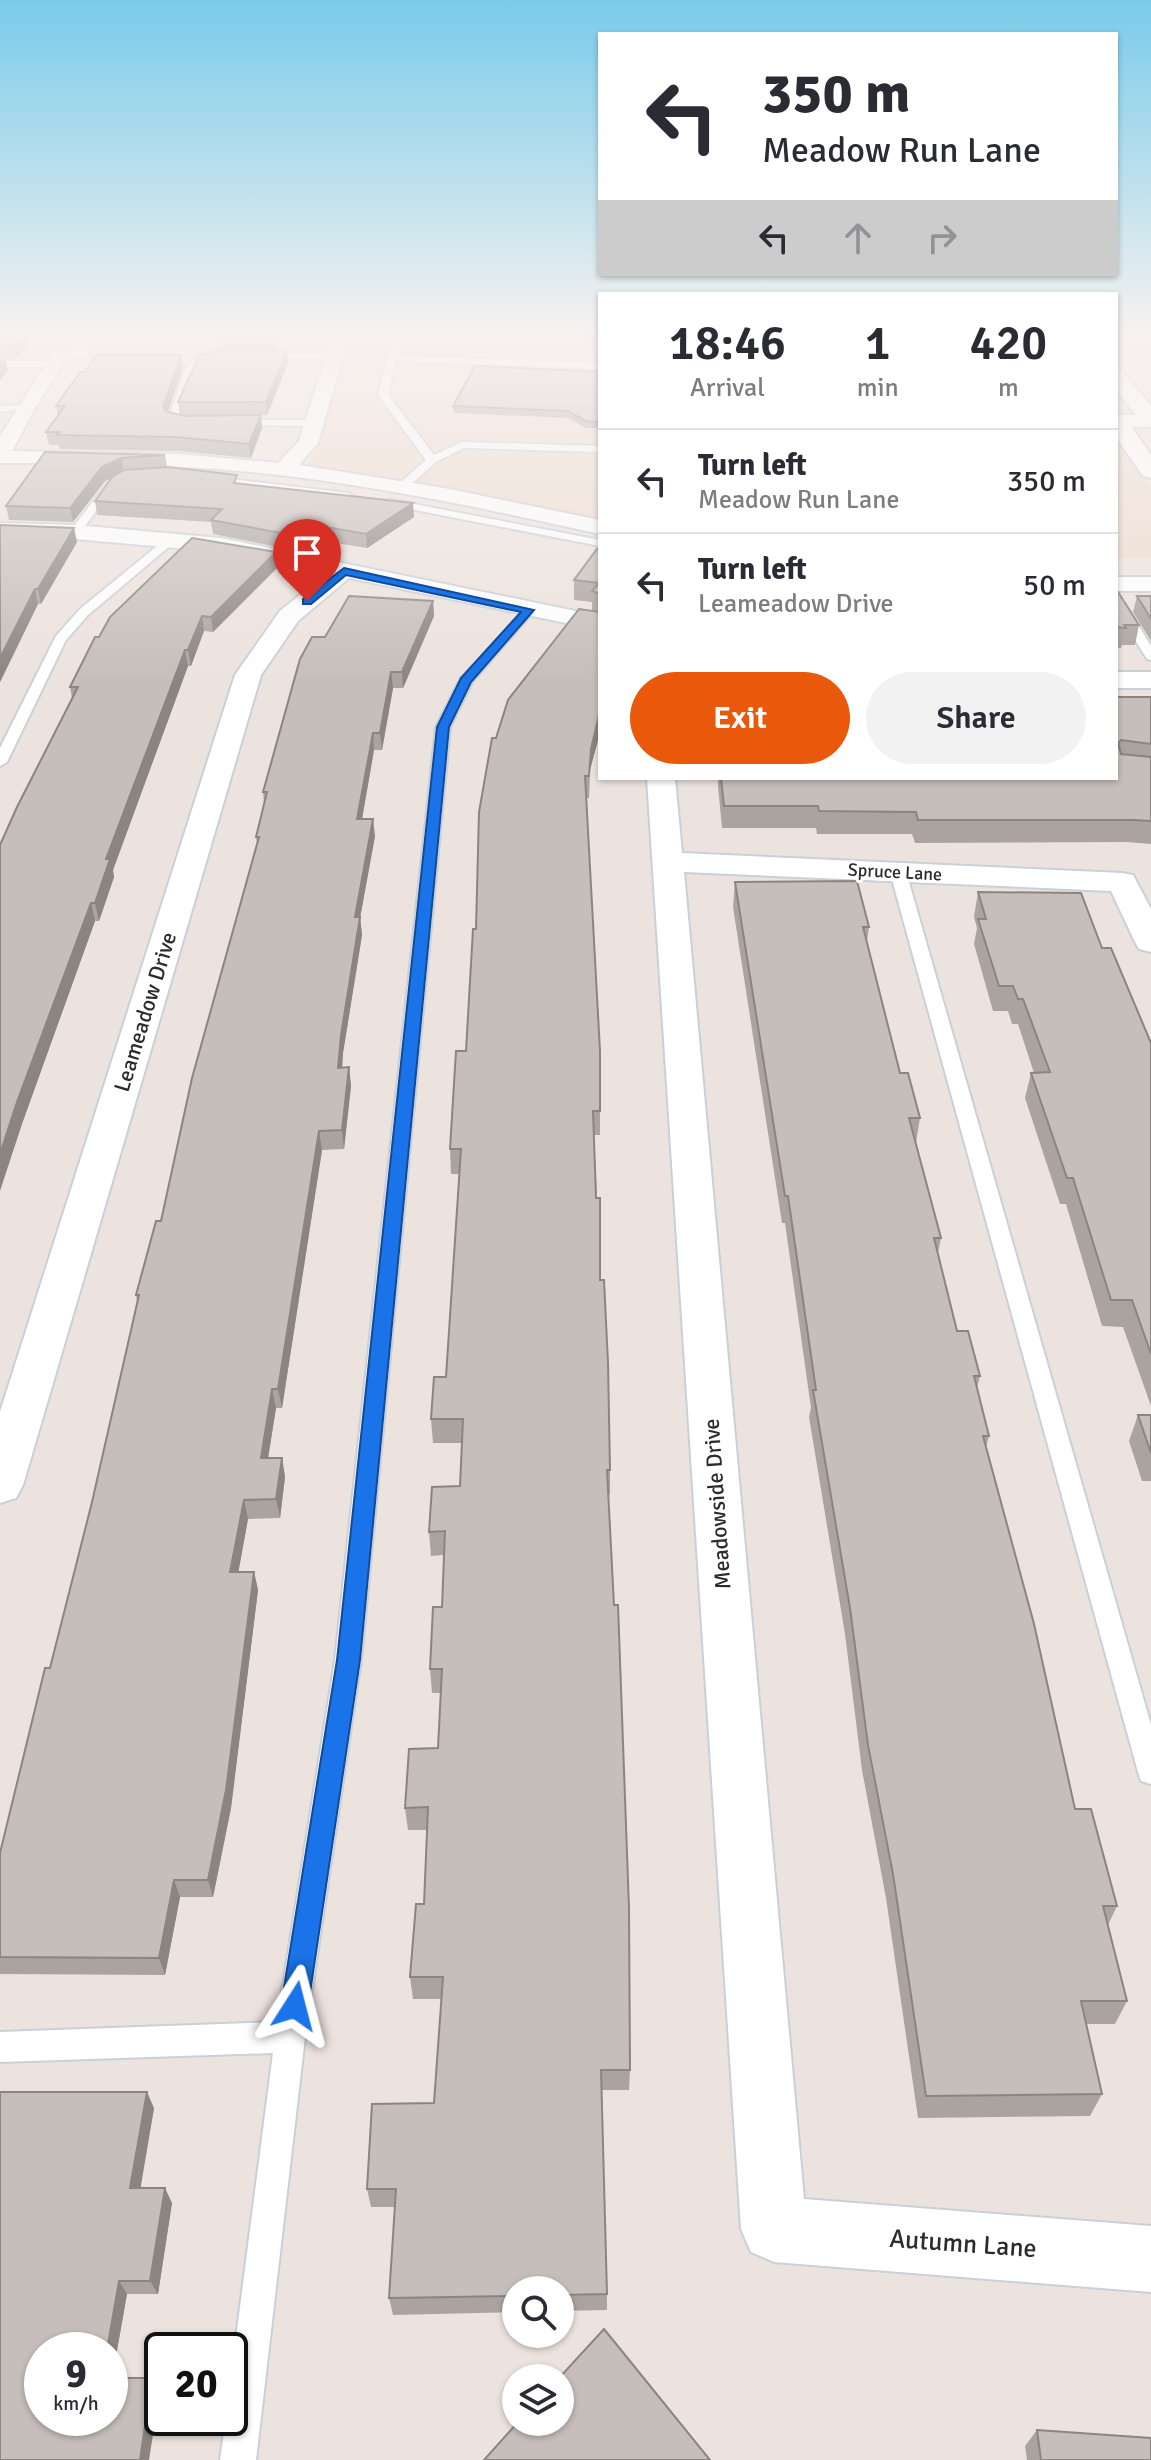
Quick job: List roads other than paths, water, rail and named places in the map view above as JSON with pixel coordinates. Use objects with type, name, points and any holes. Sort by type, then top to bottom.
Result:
[{"type":"main road","points":[[1138,452],[1151,471]]},
{"type":"street","points":[[284,469],[300,452]]},
{"type":"street","points":[[0,456],[96,457],[284,469],[403,486],[598,527]]},
{"type":"street","points":[[0,530],[75,532],[221,545],[598,623]]},
{"type":"street","points":[[1118,564],[1151,564]]},
{"type":"street","name":"Leameadow Drive","points":[[0,1485],[248,675],[289,616],[344,571]]},
{"type":"street","points":[[1118,584],[1151,584]]},
{"type":"street","points":[[1118,680],[1151,680]]},
{"type":"street","name":"Meadowside Drive","points":[[661,780],[774,2229]]},
{"type":"street","name":"Spruce Lane","points":[[667,862],[1122,882],[1151,942]]},
{"type":"street","name":"Autumn Lane","points":[[774,2229],[1151,2259]]},
{"type":"lane","points":[[426,452],[432,460]]},
{"type":"lane","points":[[403,486],[432,460],[448,452]]},
{"type":"lane","points":[[75,532],[110,486],[124,478]]},
{"type":"lane","points":[[199,479],[357,497]]},
{"type":"lane","points":[[372,499],[598,543]]},
{"type":"lane","points":[[0,762],[60,639],[84,612],[171,540]]},
{"type":"lane","points":[[1118,606],[1151,656]]},
{"type":"lane","points":[[238,2460],[290,2037],[348,1660],[443,727],[466,681],[529,610]]},
{"type":"lane","points":[[898,872],[1151,1772]]},
{"type":"lane","points":[[0,2047],[290,2037]]}]
